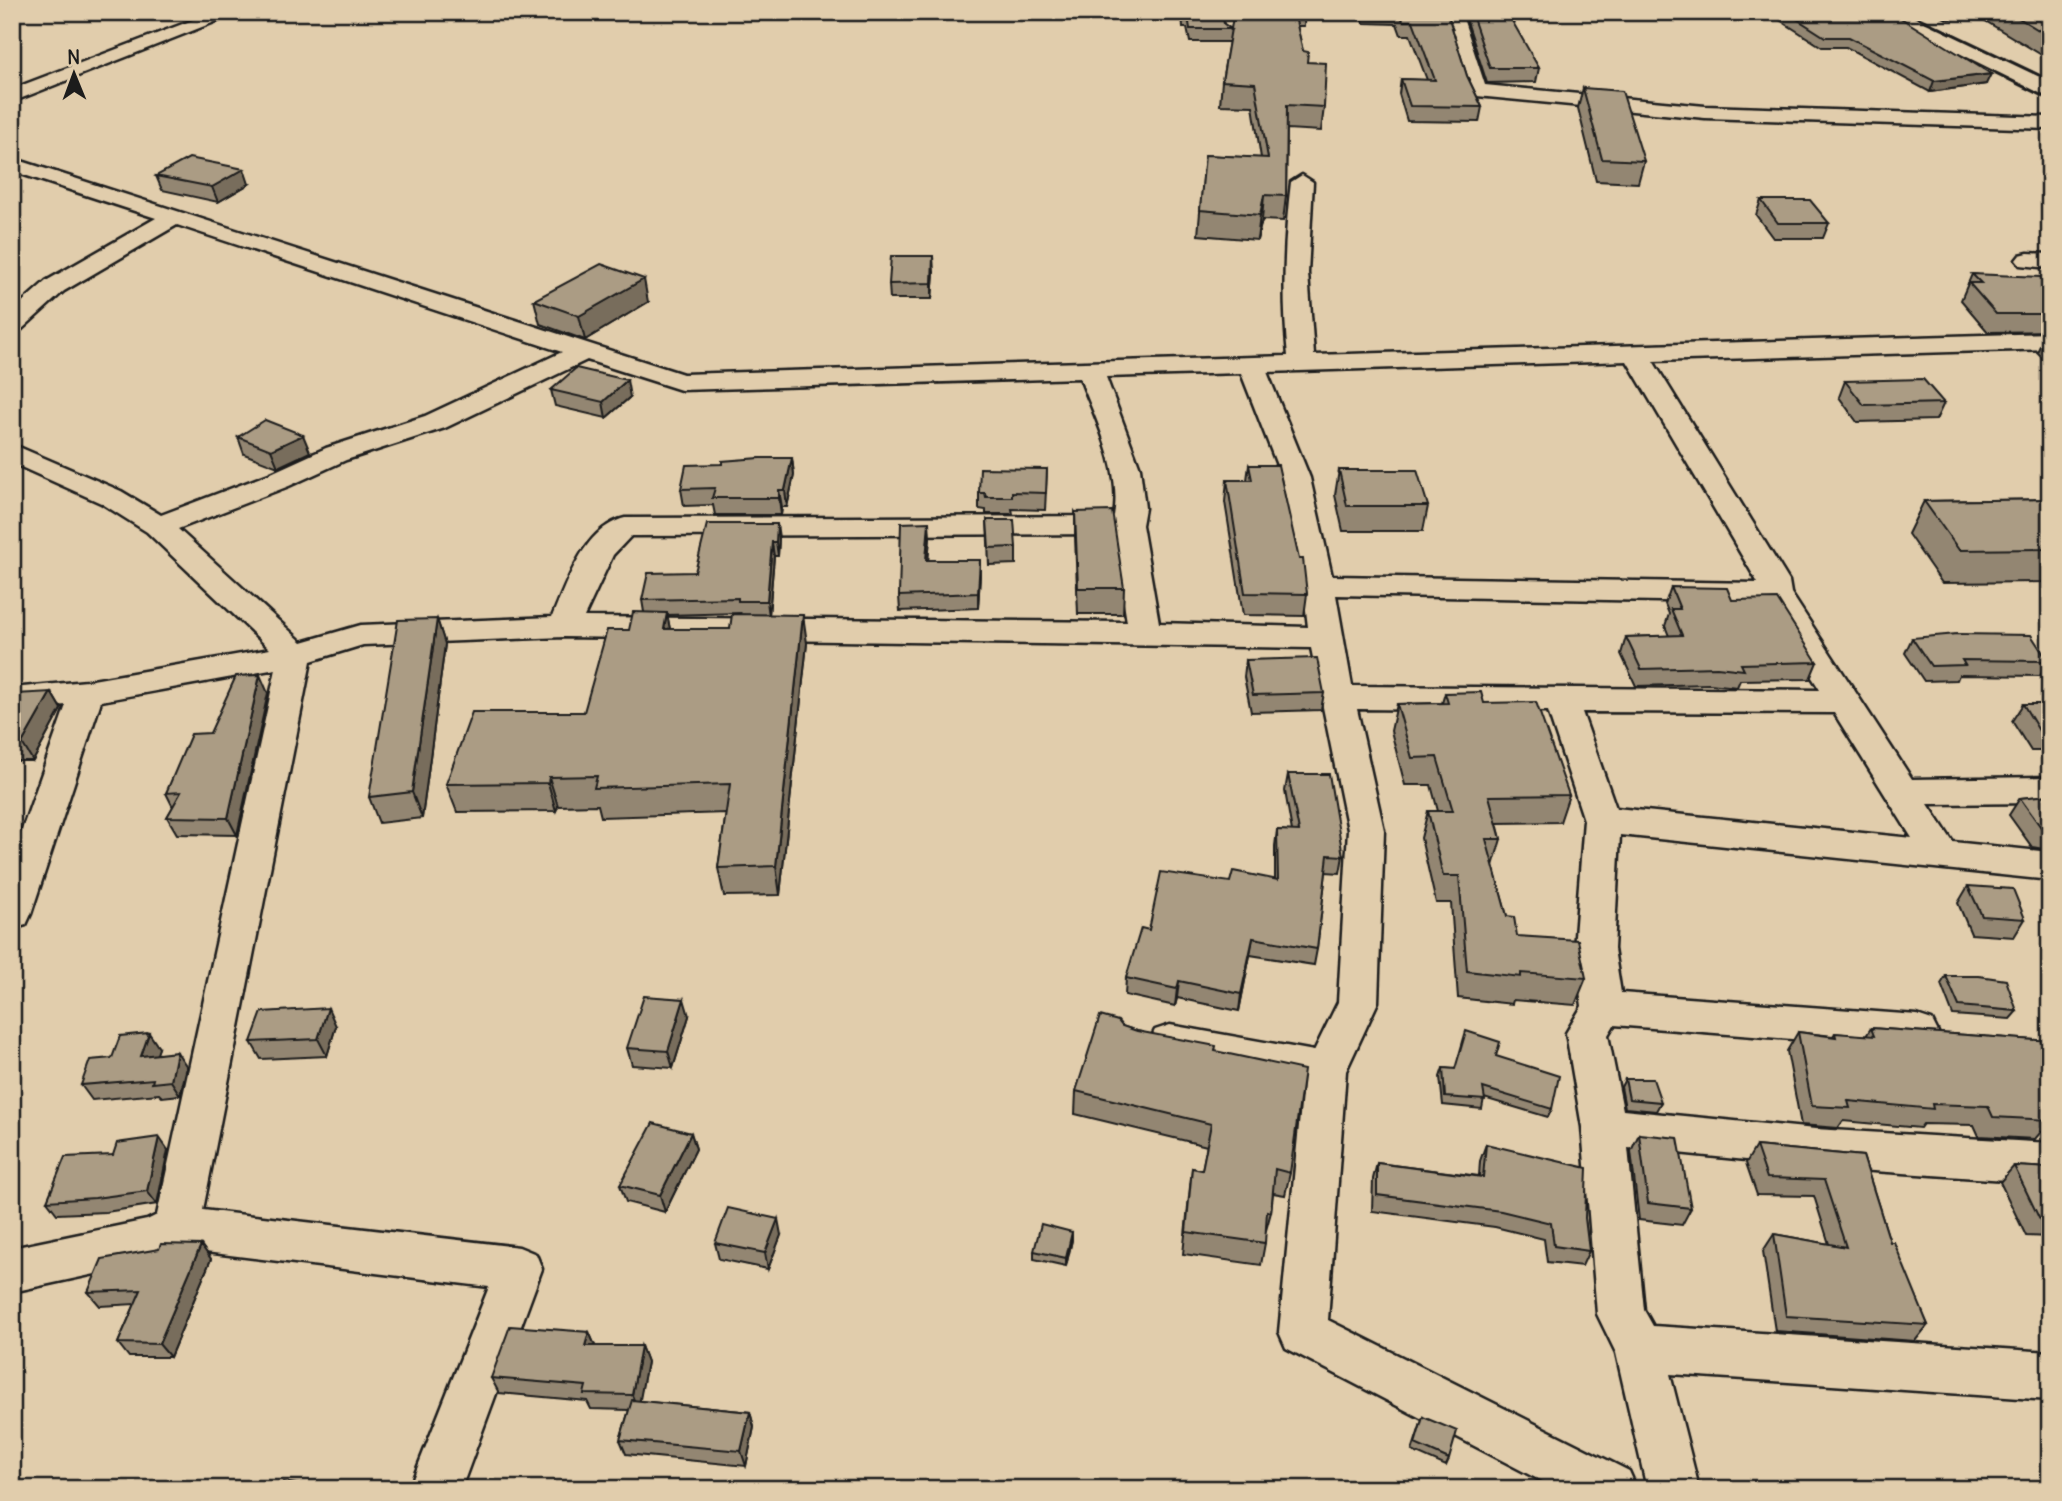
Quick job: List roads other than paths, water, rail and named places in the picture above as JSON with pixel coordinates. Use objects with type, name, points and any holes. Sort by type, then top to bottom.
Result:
[{"type":"main road","points":[[1885,12],[2050,92]]},
{"type":"main road","points":[[1926,12],[2050,72]]},
{"type":"street","points":[[14,94],[230,12]]},
{"type":"street","points":[[1231,12],[1233,32]]},
{"type":"street","points":[[1452,12],[1477,90],[1705,113],[2050,122]]},
{"type":"street","points":[[12,164],[681,382],[2050,341]]},
{"type":"street","points":[[1302,182],[1294,249],[1299,298],[1295,310],[1302,364]]},
{"type":"street","points":[[12,325],[55,286],[175,217]]},
{"type":"street","points":[[158,526],[279,480],[336,454],[435,422],[585,351]]},
{"type":"street","points":[[1636,354],[1773,581],[1775,593],[1941,855]]},
{"type":"street","points":[[1251,365],[1296,478],[1319,585],[1325,638],[1366,830],[1357,1002],[1325,1071],[1303,1332],[1611,1489]]},
{"type":"street","points":[[1090,370],[1118,441],[1132,509],[1127,525],[1145,632]]},
{"type":"street","points":[[12,452],[111,497],[158,526],[296,655]]},
{"type":"street","points":[[564,627],[605,543],[618,529],[625,527],[1127,525]]},
{"type":"street","points":[[1319,585],[1775,593]]},
{"type":"street","points":[[12,699],[87,692],[296,655],[361,635],[564,627],[1145,632],[1325,638]]},
{"type":"street","points":[[177,1228],[296,655]]},
{"type":"street","points":[[12,914],[87,692]]},
{"type":"street","points":[[1338,697],[1844,702]]},
{"type":"street","points":[[1560,701],[1602,820],[1594,949],[1603,1008],[1587,1033],[1604,1126],[1621,1314],[1639,1348],[1671,1480],[1670,1489]]},
{"type":"street","points":[[1901,792],[2050,790]]},
{"type":"street","points":[[1602,820],[2050,866]]},
{"type":"street","points":[[1603,1008],[1955,1034]]},
{"type":"street","points":[[1136,1035],[1325,1071]]},
{"type":"street","points":[[1604,1126],[1815,1149],[2050,1163]]},
{"type":"street","points":[[12,1270],[155,1240],[177,1228],[519,1269],[435,1489]]},
{"type":"street","points":[[1639,1348],[2050,1376]]}]
